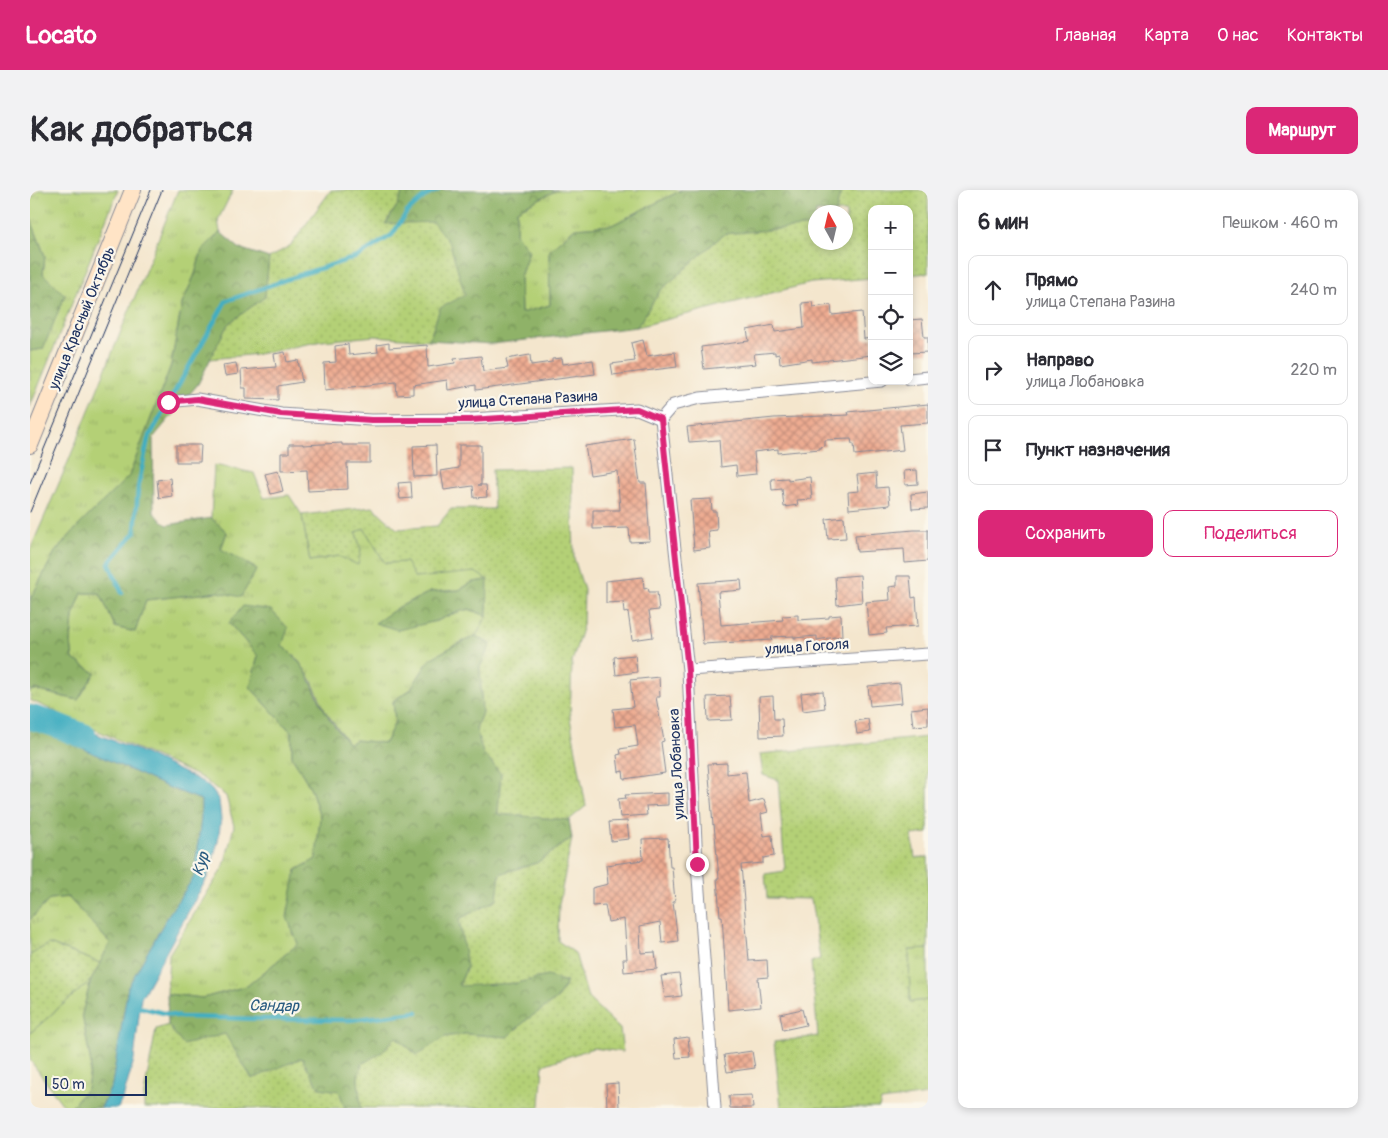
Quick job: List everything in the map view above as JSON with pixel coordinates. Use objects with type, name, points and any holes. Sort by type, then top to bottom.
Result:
[{"type":"main road","name":"улица Красный Октябрь","points":[[30,445],[133,190]]},
{"type":"street","points":[[913,379],[928,377]]},
{"type":"street","points":[[661,419],[673,405],[700,398],[868,382]]},
{"type":"street","name":"улица Степана Разина","points":[[168,402],[197,399],[281,414],[371,420],[470,420],[637,409],[661,419]]},
{"type":"street","name":"улица Лобановка","points":[[661,419],[688,670],[697,864],[716,1108]]},
{"type":"street","name":"улица Гоголя","points":[[688,670],[928,654]]},
{"type":"green space","points":[[38,190],[118,190],[30,407],[30,351],[43,349],[43,274],[45,256],[30,217],[30,200]]},
{"type":"green space","points":[[178,190],[233,190],[218,220],[220,232],[202,250],[195,274],[182,304],[171,365],[129,477],[81,523],[55,552],[30,600],[30,550],[66,467]]},
{"type":"green space","points":[[331,190],[403,190],[398,204],[385,224],[433,222],[450,244],[465,295],[440,308],[429,340],[375,336],[322,341],[258,354],[210,359],[228,324],[265,297],[269,258],[291,245]]},
{"type":"green space","points":[[403,190],[557,190],[517,210],[516,234],[529,251],[520,277],[521,313],[550,305],[549,250],[575,228],[612,225],[682,190],[844,190],[838,205],[808,205],[808,227],[724,234],[660,291],[637,327],[492,344],[429,340],[440,308],[385,225],[398,204]]},
{"type":"green space","points":[[557,190],[682,190],[612,225],[575,228],[549,250],[550,305],[521,313],[520,277],[529,251],[516,234],[517,210]]},
{"type":"green space","points":[[844,190],[928,190],[928,273],[913,275],[913,205],[868,205],[868,278],[811,283],[637,327],[660,291],[724,234],[808,227],[808,250],[853,250],[853,205],[838,205]]},
{"type":"green space","points":[[30,217],[45,256],[43,274],[65,295],[43,349],[30,351]]},
{"type":"green space","points":[[220,232],[239,248],[269,258],[265,297],[228,324],[198,384],[153,438],[154,513],[167,525],[211,518],[227,532],[221,549],[257,569],[241,597],[218,592],[146,600],[135,632],[115,627],[100,593],[82,593],[73,616],[71,643],[73,659],[95,673],[78,700],[35,690],[30,691],[30,600],[55,552],[81,523],[129,476],[171,365],[182,304],[195,274],[202,250]]},
{"type":"green space","points":[[214,465],[254,473],[264,498],[289,495],[302,515],[310,561],[361,550],[356,533],[364,528],[385,563],[406,562],[461,572],[476,572],[488,580],[473,582],[459,590],[430,592],[399,607],[376,623],[437,621],[469,609],[487,616],[476,636],[430,659],[410,690],[393,701],[395,722],[385,743],[355,740],[349,744],[326,712],[311,679],[296,657],[281,646],[229,623],[258,656],[250,687],[292,733],[292,756],[311,789],[320,817],[316,859],[298,944],[247,986],[203,998],[167,994],[169,954],[224,866],[234,826],[226,796],[202,778],[30,700],[30,691],[35,690],[78,700],[95,673],[73,659],[71,643],[73,616],[82,593],[100,593],[115,627],[135,632],[146,600],[218,592],[221,549],[227,532],[211,518]]},
{"type":"green space","points":[[572,468],[574,558],[584,590],[583,625],[572,662],[570,718],[586,806],[569,820],[498,814],[501,774],[483,753],[476,728],[482,713],[480,667],[491,644],[476,636],[487,616],[488,580],[475,572],[415,578],[406,562],[385,563],[364,528],[356,533],[361,550],[358,565],[338,556],[310,561],[302,515],[373,507],[397,529],[437,526],[451,509],[494,509],[492,470]]},
{"type":"green space","points":[[488,580],[487,616],[469,609],[437,621],[398,630],[375,623],[399,607],[430,592],[459,590],[473,582]]},
{"type":"green space","points":[[243,606],[271,610],[288,628],[282,646],[304,668],[327,715],[349,744],[355,740],[385,743],[395,722],[393,701],[410,690],[430,659],[476,636],[491,644],[480,667],[482,713],[476,728],[483,753],[501,774],[498,814],[569,820],[572,838],[537,863],[500,874],[497,900],[459,919],[467,967],[459,985],[516,983],[547,976],[567,981],[557,999],[528,1019],[507,1037],[465,1034],[445,1037],[417,1055],[396,1037],[382,1052],[362,1065],[358,1078],[361,1108],[345,1108],[339,1091],[319,1088],[302,1058],[252,1079],[225,1034],[183,1045],[168,1025],[167,994],[203,998],[247,986],[298,944],[287,917],[296,870],[316,859],[320,817],[311,789],[292,756],[292,733],[250,687],[258,656],[229,623]]},
{"type":"green space","points":[[30,726],[62,738],[165,786],[201,800],[201,819],[194,877],[169,914],[128,987],[112,1085],[101,1108],[70,1108],[87,1088],[91,1064],[82,1014],[91,980],[110,943],[68,897],[50,899],[30,920]]},
{"type":"green space","points":[[928,737],[928,833],[912,835],[915,858],[928,857],[928,949],[909,950],[910,1002],[928,1000],[928,1095],[881,1101],[879,1108],[781,1108],[774,1042],[818,1036],[811,962],[820,959],[811,899],[767,898],[765,874],[785,871],[778,780],[763,775],[760,754]]},
{"type":"green space","points":[[572,838],[559,904],[558,941],[575,953],[588,998],[620,1029],[623,1052],[593,1048],[543,1065],[540,1106],[538,1108],[361,1108],[358,1078],[362,1064],[382,1052],[396,1037],[417,1055],[445,1037],[465,1034],[507,1037],[528,1019],[557,999],[567,982],[547,976],[516,983],[459,986],[467,967],[459,919],[497,900],[500,874],[537,863]]},
{"type":"green space","points":[[68,897],[110,943],[100,963],[49,944],[30,955],[30,920],[50,899]]},
{"type":"green space","points":[[49,944],[100,963],[91,980],[30,1033],[30,955]]},
{"type":"green space","points":[[928,949],[928,1000],[910,1002],[909,950]]},
{"type":"green space","points":[[91,980],[82,1014],[91,1064],[87,1088],[70,1108],[65,1108],[30,1060],[30,1033]]},
{"type":"green space","points":[[168,1025],[183,1045],[225,1034],[252,1079],[302,1058],[319,1088],[339,1091],[345,1108],[144,1108],[144,1094],[156,1029]]},
{"type":"water","points":[[57,718],[137,750],[203,782],[219,800],[221,819],[218,842],[207,878],[141,998],[134,1060],[124,1095],[118,1108],[101,1108],[112,1085],[128,987],[169,914],[194,877],[201,819],[201,800],[165,786],[47,732]]},
{"type":"building","points":[[812,302],[813,307],[831,305],[832,315],[862,312],[864,339],[868,338],[868,355],[812,362],[812,359],[780,364],[779,354],[775,355],[775,352],[754,354],[756,364],[704,369],[701,347],[749,341],[747,330],[774,325],[775,332],[804,328],[802,303]]},
{"type":"building","points":[[922,319],[924,337],[928,337],[928,352],[913,353],[913,320]]},
{"type":"building","points":[[643,340],[647,356],[675,352],[677,367],[613,375],[611,364],[635,361],[631,343]]},
{"type":"building","points":[[389,343],[389,348],[427,345],[428,367],[455,363],[454,359],[481,356],[483,371],[508,368],[506,359],[530,355],[531,365],[552,362],[552,359],[562,358],[563,364],[593,360],[595,374],[476,390],[476,385],[448,390],[447,380],[413,385],[413,394],[397,395],[396,382],[325,390],[324,363],[336,362],[335,346],[348,344],[349,355],[378,352],[377,345]]},
{"type":"building","points":[[285,352],[287,362],[298,360],[302,382],[278,386],[278,400],[246,399],[246,388],[242,388],[241,370],[276,367],[274,354]]},
{"type":"building","points":[[236,363],[238,374],[225,376],[223,365]]},
{"type":"building","points":[[928,404],[928,423],[900,425],[903,450],[855,455],[854,444],[852,444],[851,439],[825,440],[825,446],[820,447],[820,449],[778,453],[778,449],[754,452],[756,474],[737,476],[736,465],[721,467],[719,440],[689,442],[687,427],[774,418],[849,415],[848,412]]},
{"type":"building","points":[[634,439],[640,483],[646,483],[650,541],[630,542],[629,528],[593,529],[593,510],[620,510],[617,471],[590,475],[585,446]]},
{"type":"building","points":[[342,443],[342,445],[370,445],[370,463],[347,463],[348,489],[308,491],[307,470],[281,471],[281,453],[289,453],[289,444]]},
{"type":"building","points":[[176,445],[201,445],[200,462],[176,462]]},
{"type":"building","points":[[436,445],[437,476],[414,477],[413,446]]},
{"type":"building","points":[[459,445],[481,445],[481,485],[486,485],[487,497],[474,498],[473,486],[444,490],[441,471],[459,468]]},
{"type":"building","points":[[917,470],[918,484],[905,485],[904,471]]},
{"type":"building","points":[[278,471],[283,491],[271,494],[265,474]]},
{"type":"building","points":[[876,473],[877,488],[888,487],[890,505],[849,509],[848,492],[859,491],[857,475]]},
{"type":"building","points":[[810,477],[812,499],[797,500],[798,505],[784,507],[782,489],[772,490],[771,479],[788,478],[788,480]]},
{"type":"building","points":[[170,478],[172,496],[159,498],[157,480]]},
{"type":"building","points":[[411,482],[412,498],[400,499],[398,483]]},
{"type":"building","points":[[928,492],[928,508],[912,509],[911,494]]},
{"type":"building","points":[[711,499],[712,511],[716,511],[717,530],[708,531],[710,548],[694,550],[690,500]]},
{"type":"building","points":[[844,517],[846,538],[828,539],[826,519]]},
{"type":"building","points":[[928,530],[928,561],[905,563],[904,549],[857,552],[855,535]]},
{"type":"building","points":[[860,575],[862,602],[837,605],[835,577]]},
{"type":"building","points":[[897,576],[910,576],[912,598],[916,597],[918,626],[886,628],[887,633],[869,635],[866,602],[890,600],[889,587],[897,586]]},
{"type":"building","points":[[643,577],[644,589],[648,588],[649,592],[657,592],[659,610],[649,611],[653,637],[632,640],[628,612],[624,613],[623,602],[606,603],[606,581]]},
{"type":"building","points":[[741,580],[742,590],[718,592],[721,625],[783,620],[782,616],[798,615],[798,620],[829,618],[829,616],[841,615],[842,636],[817,640],[817,636],[771,637],[772,640],[703,644],[698,583]]},
{"type":"building","points":[[635,655],[637,672],[616,675],[614,657]]},
{"type":"building","points":[[659,677],[660,697],[656,697],[664,741],[661,742],[665,773],[624,779],[623,771],[619,772],[617,755],[621,754],[620,749],[638,746],[635,725],[615,727],[613,709],[633,707],[630,680]]},
{"type":"building","points":[[900,683],[902,703],[870,706],[868,686]]},
{"type":"building","points":[[823,691],[825,708],[803,711],[801,693]]},
{"type":"building","points":[[730,696],[732,720],[708,721],[707,697]]},
{"type":"building","points":[[773,696],[774,719],[782,719],[783,736],[760,737],[759,697]]},
{"type":"building","points":[[928,707],[928,725],[913,726],[911,709]]},
{"type":"building","points":[[868,719],[870,732],[857,734],[855,721]]},
{"type":"building","points":[[727,763],[727,774],[746,772],[749,803],[764,799],[768,812],[761,814],[764,836],[772,835],[774,856],[763,858],[763,863],[741,865],[749,961],[767,960],[768,977],[758,978],[761,1007],[728,1010],[722,916],[720,916],[717,878],[719,878],[708,764]]},
{"type":"building","points":[[668,793],[668,805],[646,806],[647,815],[620,817],[618,799],[626,798],[625,795]]},
{"type":"building","points":[[627,821],[629,839],[611,841],[609,822]]},
{"type":"building","points":[[668,838],[678,941],[662,943],[660,922],[640,926],[641,953],[655,952],[657,969],[624,972],[623,959],[627,959],[624,919],[608,922],[605,905],[592,906],[592,888],[608,884],[606,865],[643,860],[642,839]]},
{"type":"building","points":[[679,974],[682,996],[665,998],[661,976]]},
{"type":"building","points":[[802,1009],[806,1025],[783,1030],[780,1014]]},
{"type":"building","points":[[688,1037],[690,1057],[676,1058],[674,1039]]},
{"type":"building","points":[[752,1051],[755,1068],[727,1072],[724,1055]]},
{"type":"building","points":[[618,1083],[619,1108],[607,1108],[606,1084]]},
{"type":"building","points":[[752,1095],[753,1108],[730,1108],[729,1096]]},
{"type":"waterway","points":[[122,593],[109,563],[135,532],[138,488],[148,439],[226,301],[357,257],[392,235],[407,212],[424,197],[438,190]]},
{"type":"waterway","name":"Кур","points":[[30,717],[84,736]]},
{"type":"waterway","name":"Сандар","points":[[135,1006],[180,1017],[263,1019],[350,1020],[417,1012]]},
{"type":"tram line","points":[[30,483],[151,190]]},
{"type":"tram line","points":[[30,512],[162,190]]},
{"type":"route","points":[[168,402],[197,399],[281,414],[371,420],[470,420],[637,409],[661,419],[688,670],[697,864]]}]
